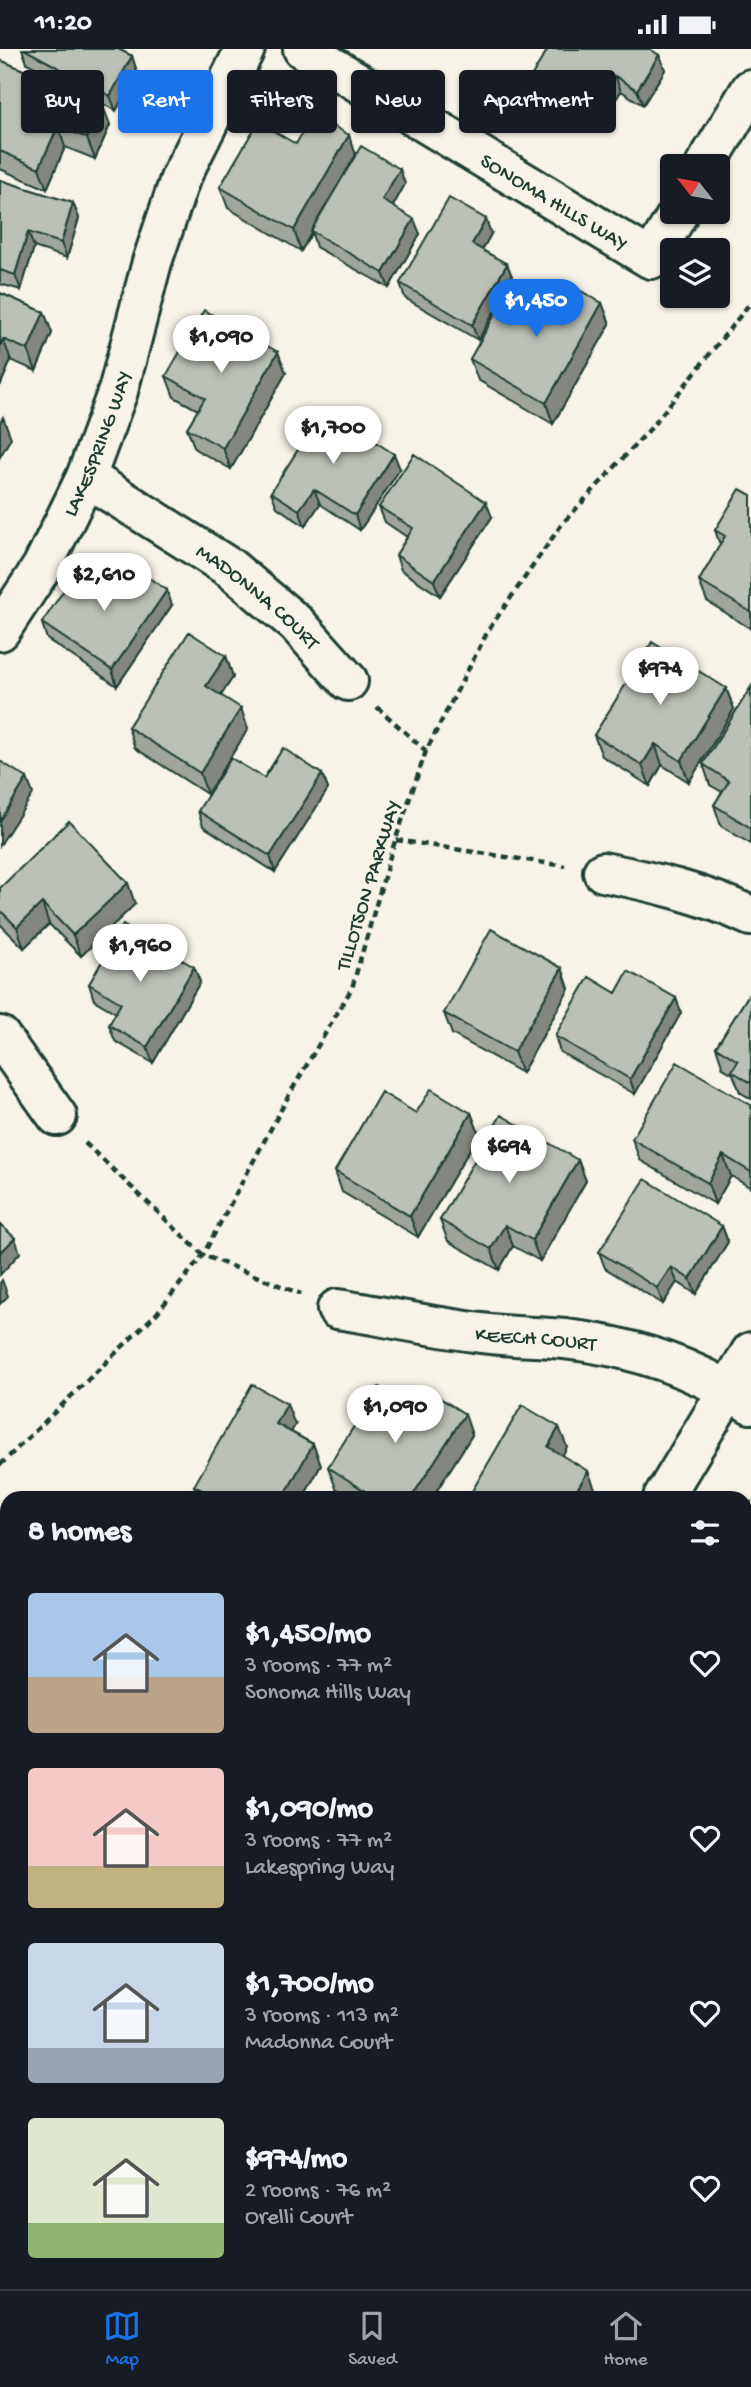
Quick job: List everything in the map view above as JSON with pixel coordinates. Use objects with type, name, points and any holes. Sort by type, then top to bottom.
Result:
[{"type":"street","name":"LAKESPRING WAY","points":[[0,631],[42,567],[86,477],[118,391],[152,263],[180,179],[244,49]]},
{"type":"street","name":"SONOMA HILLS WAY","points":[[303,49],[651,259],[671,224]]},
{"type":"street","points":[[712,154],[751,89]]},
{"type":"street","name":"MADONNA COURT","points":[[86,477],[230,568],[297,624],[348,681]]},
{"type":"street","points":[[603,872],[698,895],[751,916]]},
{"type":"street","points":[[0,1036],[57,1116]]},
{"type":"street","name":"KEECH COURT","points":[[337,1308],[475,1332],[608,1345],[652,1356],[740,1397]]},
{"type":"street","points":[[668,1491],[740,1397],[751,1352]]},
{"type":"path","name":"TILLOTSON PARKWAY","points":[[0,1465],[157,1313],[202,1255],[289,1095],[352,988],[396,840],[426,751],[489,629],[562,524],[650,429],[751,302]]},
{"type":"path","points":[[348,681],[426,751]]},
{"type":"path","points":[[396,840],[603,872]]},
{"type":"path","points":[[57,1116],[202,1255],[337,1308]]},
{"type":"building","points":[[24,49],[118,49],[132,56],[124,70],[118,70],[118,81],[110,96],[104,93],[104,70],[62,70]]},
{"type":"building","points":[[548,49],[650,49],[659,55],[637,90],[616,77],[616,70],[535,70]]},
{"type":"building","points":[[0,60],[23,70],[21,70],[21,133],[55,133],[39,168],[0,151]]},
{"type":"building","points":[[337,128],[349,135],[294,230],[220,187],[252,133],[277,133],[296,144],[302,133],[337,133]]},
{"type":"building","points":[[75,133],[89,133],[87,138]]},
{"type":"building","points":[[361,146],[400,169],[382,200],[414,219],[383,273],[311,231]]},
{"type":"building","points":[[0,180],[73,203],[61,243],[28,232],[15,275],[0,270]]},
{"type":"building","points":[[449,198],[486,219],[472,244],[507,264],[472,325],[400,283]]},
{"type":"building","points":[[563,281],[602,303],[546,403],[470,359],[508,291],[545,312]]},
{"type":"building","points":[[0,293],[44,312],[28,350],[3,339],[0,347]]},
{"type":"building","points":[[204,310],[278,352],[223,448],[187,428],[205,398],[166,376]]},
{"type":"building","points":[[324,409],[394,454],[355,515],[314,489],[299,510],[271,492]]},
{"type":"building","points":[[414,454],[486,502],[434,581],[396,555],[413,528],[379,507]]},
{"type":"building","points":[[740,489],[751,495],[751,612],[699,581],[725,536],[715,530]]},
{"type":"building","points":[[81,564],[117,587],[131,566],[167,590],[112,670],[42,623]]},
{"type":"building","points":[[189,632],[226,656],[206,686],[241,708],[200,773],[128,727]]},
{"type":"building","points":[[652,642],[726,688],[681,761],[655,744],[642,765],[594,735]]},
{"type":"building","points":[[751,687],[751,828],[714,805],[729,781],[703,764]]},
{"type":"building","points":[[283,748],[322,774],[270,856],[198,811],[231,758],[264,778]]},
{"type":"building","points":[[0,761],[27,778],[0,821]]},
{"type":"building","points":[[69,821],[128,883],[73,935],[42,903],[17,927],[0,910],[0,888]]},
{"type":"building","points":[[123,925],[194,967],[147,1047],[109,1025],[121,1003],[89,984]]},
{"type":"building","points":[[491,929],[562,968],[514,1052],[444,1013]]},
{"type":"building","points":[[628,971],[676,998],[630,1079],[555,1036],[589,977],[616,993]]},
{"type":"building","points":[[751,991],[751,1083],[732,1071],[738,1061],[716,1047]]},
{"type":"building","points":[[677,1062],[751,1105],[751,1172],[723,1155],[708,1183],[632,1139]]},
{"type":"building","points":[[431,1089],[471,1113],[410,1216],[335,1171],[381,1092],[416,1113]]},
{"type":"building","points":[[501,1115],[578,1160],[532,1240],[505,1225],[491,1249],[440,1220]]},
{"type":"building","points":[[645,1179],[722,1226],[690,1279],[671,1267],[657,1288],[599,1252]]},
{"type":"building","points":[[0,1224],[15,1238],[0,1253]]},
{"type":"building","points":[[252,1384],[287,1404],[276,1424],[313,1444],[287,1491],[204,1491],[194,1486]]},
{"type":"building","points":[[379,1387],[420,1412],[432,1393],[465,1414],[416,1491],[365,1491],[328,1467]]},
{"type":"building","points":[[522,1405],[559,1427],[548,1447],[588,1471],[576,1491],[472,1491]]}]
